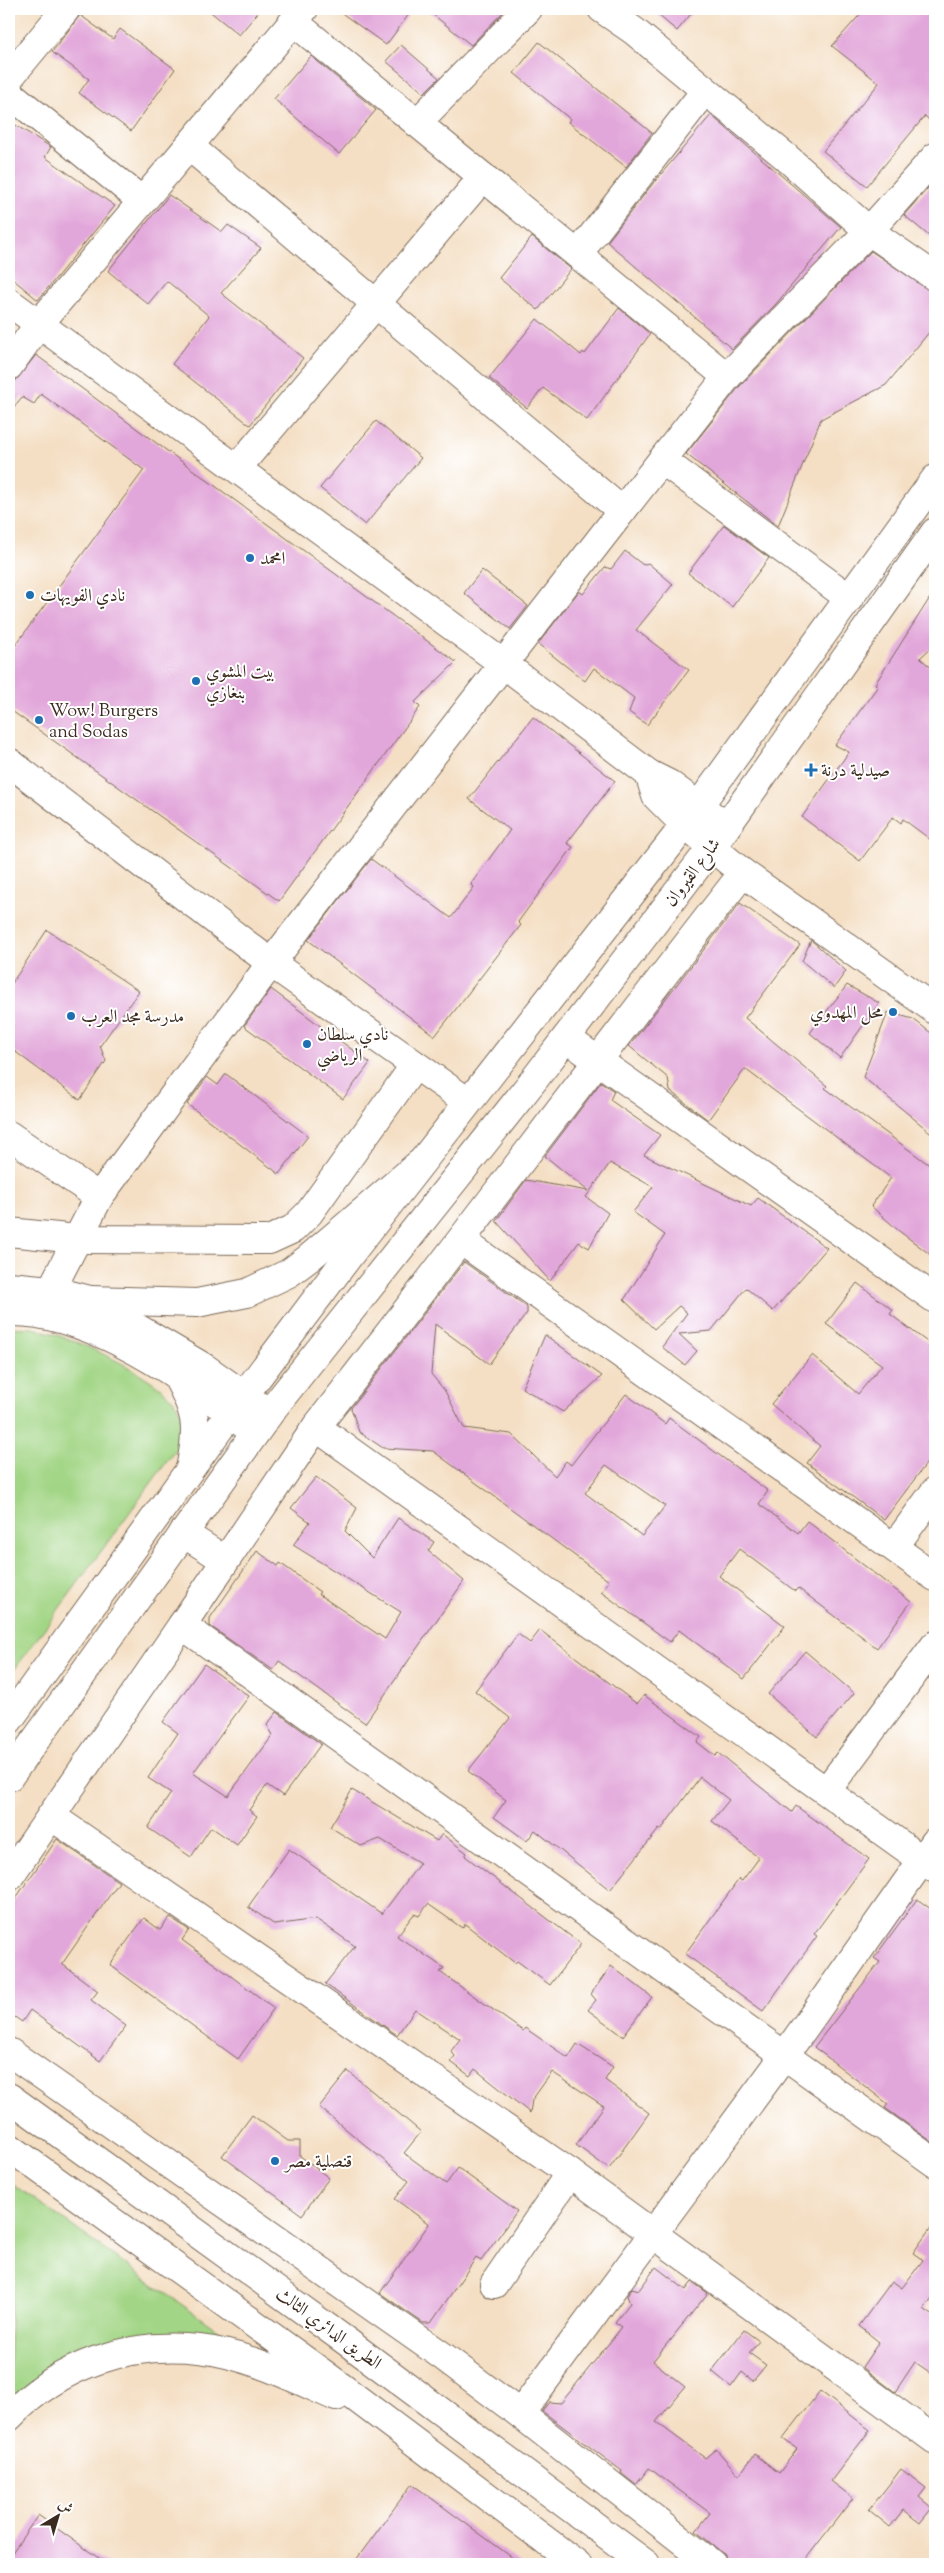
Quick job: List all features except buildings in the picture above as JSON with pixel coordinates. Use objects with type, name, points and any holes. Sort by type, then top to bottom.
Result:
[{"type":"main road","points":[[9,78],[66,9]]},
{"type":"main road","points":[[417,123],[528,9]]},
{"type":"main road","points":[[602,9],[634,31],[704,91],[786,157],[869,231],[935,277]]},
{"type":"main road","points":[[9,366],[38,324],[299,15],[417,123],[727,377]]},
{"type":"main road","points":[[578,254],[704,91]]},
{"type":"main road","points":[[9,93],[142,201]]},
{"type":"main road","points":[[189,146],[622,511]]},
{"type":"main road","points":[[51,1290],[99,1197],[271,963],[505,665],[622,511],[727,377],[869,231],[935,157]]},
{"type":"main road","points":[[237,468],[377,305],[483,177]]},
{"type":"main road","points":[[9,302],[505,665],[649,774],[669,784],[692,816],[719,837],[743,873],[931,999]]},
{"type":"main road","points":[[662,460],[848,598]]},
{"type":"main road","points":[[9,1720],[237,1405],[419,1164],[692,816],[935,479]]},
{"type":"main road","name":"شارع القيروان","points":[[9,1777],[262,1423],[434,1202],[566,1038],[719,837],[935,532]]},
{"type":"main road","points":[[9,762],[271,963],[468,1102]]},
{"type":"main road","points":[[9,1877],[316,1427],[462,1241],[596,1060],[743,873]]},
{"type":"main road","points":[[566,1038],[935,1299]]},
{"type":"main road","points":[[9,1232],[78,1239],[269,1240],[293,1229],[310,1213],[415,1065]]},
{"type":"main road","points":[[9,1136],[99,1197]]},
{"type":"main road","points":[[9,1286],[51,1290],[90,1300],[197,1303],[246,1293],[288,1273],[309,1258],[419,1164]]},
{"type":"main road","points":[[462,1241],[935,1577]]},
{"type":"main road","points":[[90,1300],[165,1343],[237,1405],[262,1423]]},
{"type":"main road","points":[[9,1312],[21,1312],[54,1318],[87,1329],[237,1405]]},
{"type":"main road","points":[[176,1373],[194,1413],[196,1438],[190,1469]]},
{"type":"main road","points":[[316,1427],[827,1790],[931,1857],[520,2414]]},
{"type":"main road","points":[[894,1547],[935,1491]]},
{"type":"main road","points":[[183,1533],[225,1560]]},
{"type":"main road","points":[[182,1625],[935,2163]]},
{"type":"main road","points":[[827,1790],[935,1645]]},
{"type":"main road","points":[[51,1816],[570,2173],[935,2440]]},
{"type":"main road","points":[[9,2052],[436,2352],[520,2414],[712,2564]]},
{"type":"main road","name":"الطريق الدائري الثالث","points":[[9,2096],[358,2349],[646,2564]]},
{"type":"main road","points":[[9,2147],[328,2377],[372,2413],[577,2564]]},
{"type":"main road","points":[[494,2284],[570,2173]]},
{"type":"main road","points":[[9,2417],[22,2402],[69,2371],[94,2359],[141,2348],[200,2349],[255,2362],[372,2413]]},
{"type":"green space","points":[[9,1328],[29,1328],[66,1338],[110,1357],[151,1381],[176,1404],[181,1417],[182,1441],[9,1677]]},
{"type":"green space","points":[[9,2181],[244,2349],[168,2339],[9,2401],[11,2279]]},
{"type":"place","name":"امحمد","points":[[250,558]]},
{"type":"place","name":"نادي الفويهات","points":[[30,595]]},
{"type":"place","name":"بيت المشوي بنغازي","points":[[196,681]]},
{"type":"place","name":"Wow! Burgers and Sodas","points":[[39,720]]},
{"type":"place","name":"صيدلية درنة","points":[[811,770]]},
{"type":"place","name":"محل المهدوي","points":[[893,1012]]},
{"type":"place","name":"مدرسة مجد العرب","points":[[71,1016]]},
{"type":"place","name":"نادي سلطان الرياضي","points":[[307,1044]]},
{"type":"place","name":"قنصلية مصر","points":[[275,2161]]}]
